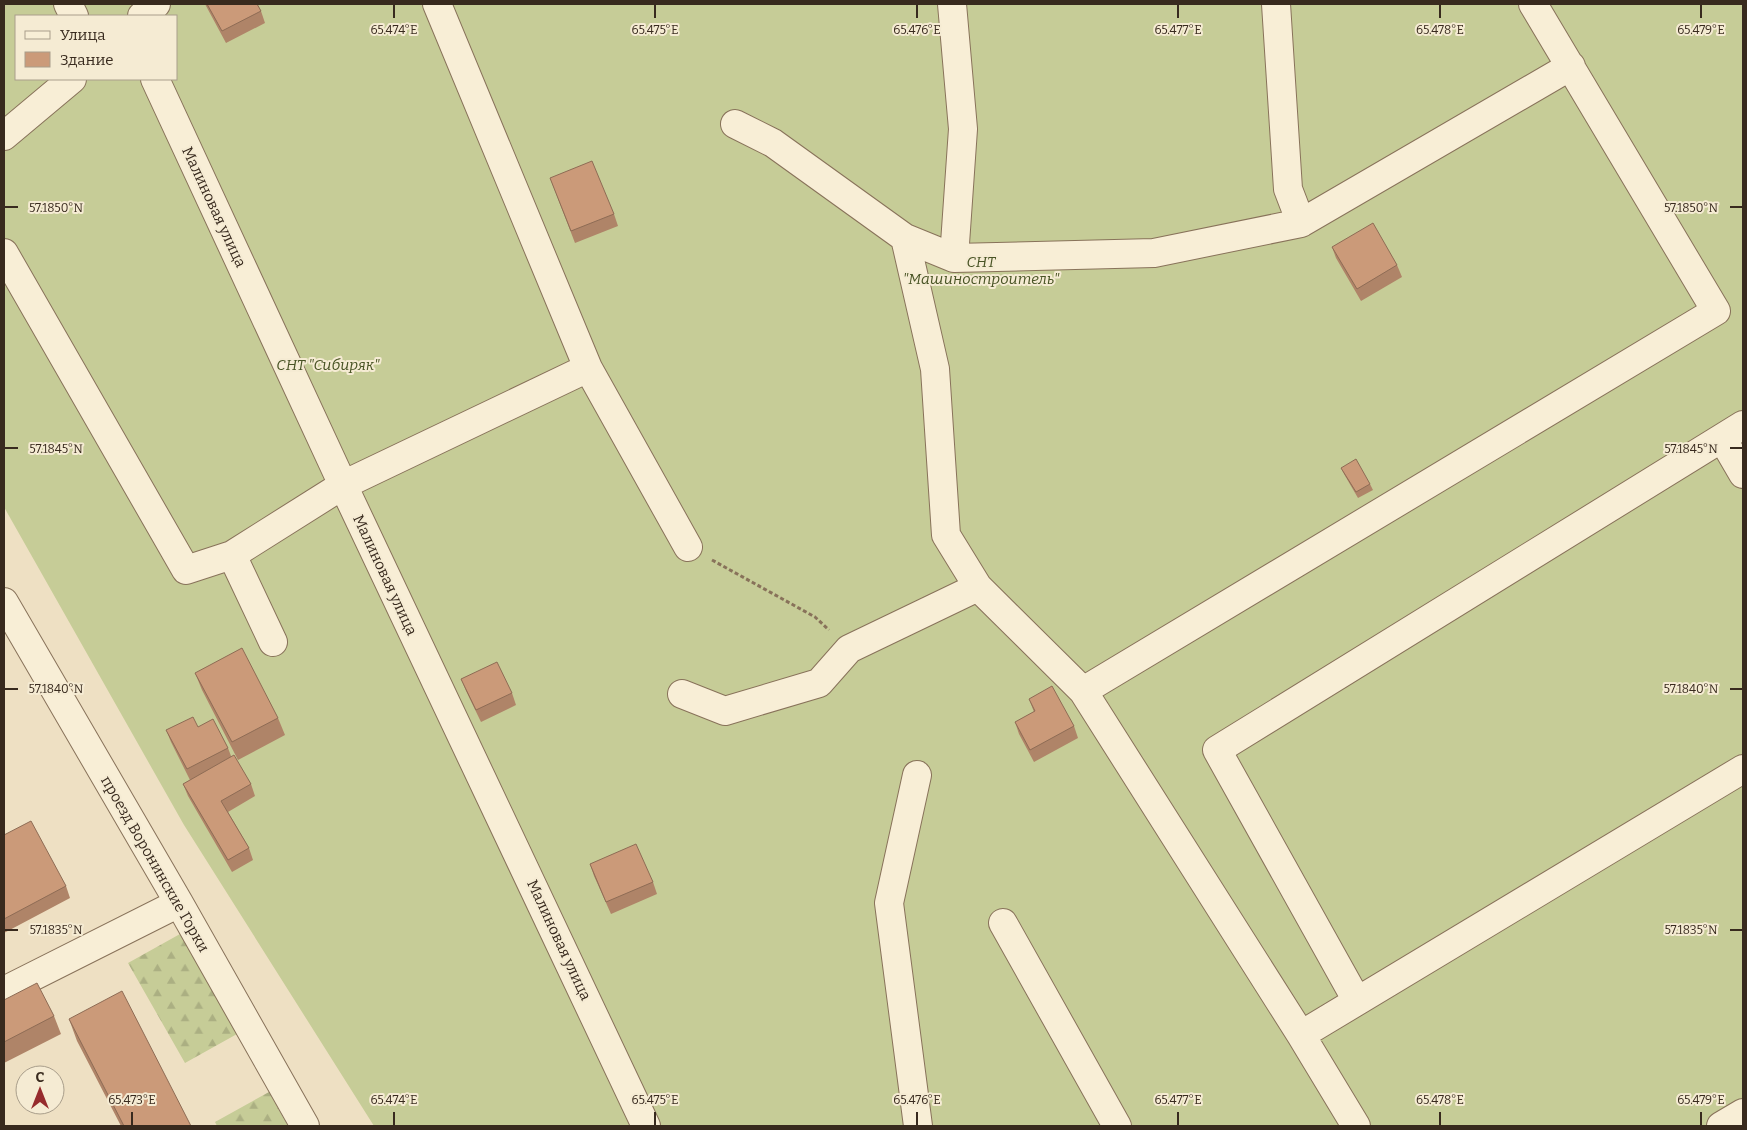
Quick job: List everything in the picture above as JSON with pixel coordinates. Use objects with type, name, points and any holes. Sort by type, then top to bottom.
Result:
[{"type":"street","points":[[143,15],[156,4]]},
{"type":"street","points":[[437,4],[588,368],[688,547]]},
{"type":"street","points":[[952,4],[963,129],[954,258]]},
{"type":"street","points":[[1276,4],[1288,189],[1301,223]]},
{"type":"street","points":[[1083,691],[1716,310],[1532,4]]},
{"type":"street","points":[[735,124],[773,143],[905,238],[954,258],[1154,253],[1301,223],[1571,66]]},
{"type":"street","points":[[4,136],[71,80]]},
{"type":"street","name":"Малиновая улица","points":[[155,80],[343,485],[646,1126]]},
{"type":"street","points":[[905,238],[935,369],[946,535],[978,587],[1083,691],[1301,1035],[1356,1126]]},
{"type":"street","points":[[4,253],[186,570],[232,555],[343,485],[588,368]]},
{"type":"street","points":[[1357,1002],[1217,750],[1733,432],[1743,474]]},
{"type":"street","points":[[232,555],[273,642]]},
{"type":"street","points":[[682,694],[726,711],[819,683],[849,649],[978,587]]},
{"type":"street","name":"проезд Воронинские Горки","points":[[4,602],[179,903],[304,1126]]},
{"type":"street","points":[[1301,1035],[1743,769]]},
{"type":"street","points":[[917,775],[889,903],[918,1126]]},
{"type":"street","points":[[4,991],[179,903]]},
{"type":"street","points":[[1004,924],[1117,1126]]},
{"type":"street","points":[[1721,1126],[1743,1114]]},
{"type":"path","points":[[688,547],[815,617],[849,649]]},
{"type":"green space","points":[[4,4],[1743,4],[1743,1126],[374,1126],[184,825],[4,507]]},
{"type":"green space","points":[[180,934],[237,1034],[185,1063],[128,963]]},
{"type":"green space","points":[[269,1092],[288,1126],[217,1126],[215,1122]]},
{"type":"building","points":[[207,4],[257,4],[261,11],[222,31]]},
{"type":"building","points":[[592,161],[614,214],[571,231],[550,178]]},
{"type":"building","points":[[1373,223],[1397,265],[1357,289],[1332,247]]},
{"type":"building","points":[[1356,459],[1370,484],[1356,492],[1341,468]]},
{"type":"building","points":[[242,648],[278,718],[232,742],[195,673]]},
{"type":"building","points":[[497,662],[512,693],[476,710],[461,679]]},
{"type":"building","points":[[1052,686],[1074,726],[1030,750],[1015,722],[1035,711],[1029,699]]},
{"type":"building","points":[[193,717],[198,727],[213,719],[228,748],[187,769],[166,730]]},
{"type":"building","points":[[234,755],[251,784],[221,801],[249,848],[228,860],[183,784]]},
{"type":"building","points":[[31,821],[66,886],[4,919],[4,835]]},
{"type":"building","points":[[636,844],[653,882],[606,902],[590,864]]},
{"type":"building","points":[[37,983],[54,1016],[4,1042],[4,1000]]},
{"type":"building","points":[[122,991],[191,1126],[124,1126],[69,1019]]},
{"type":"park label","name":"СНТ \"Машиностроитель\"","points":[[981,270]]},
{"type":"park label","name":"СНТ \"Сибиряк\"","points":[[328,365]]}]
